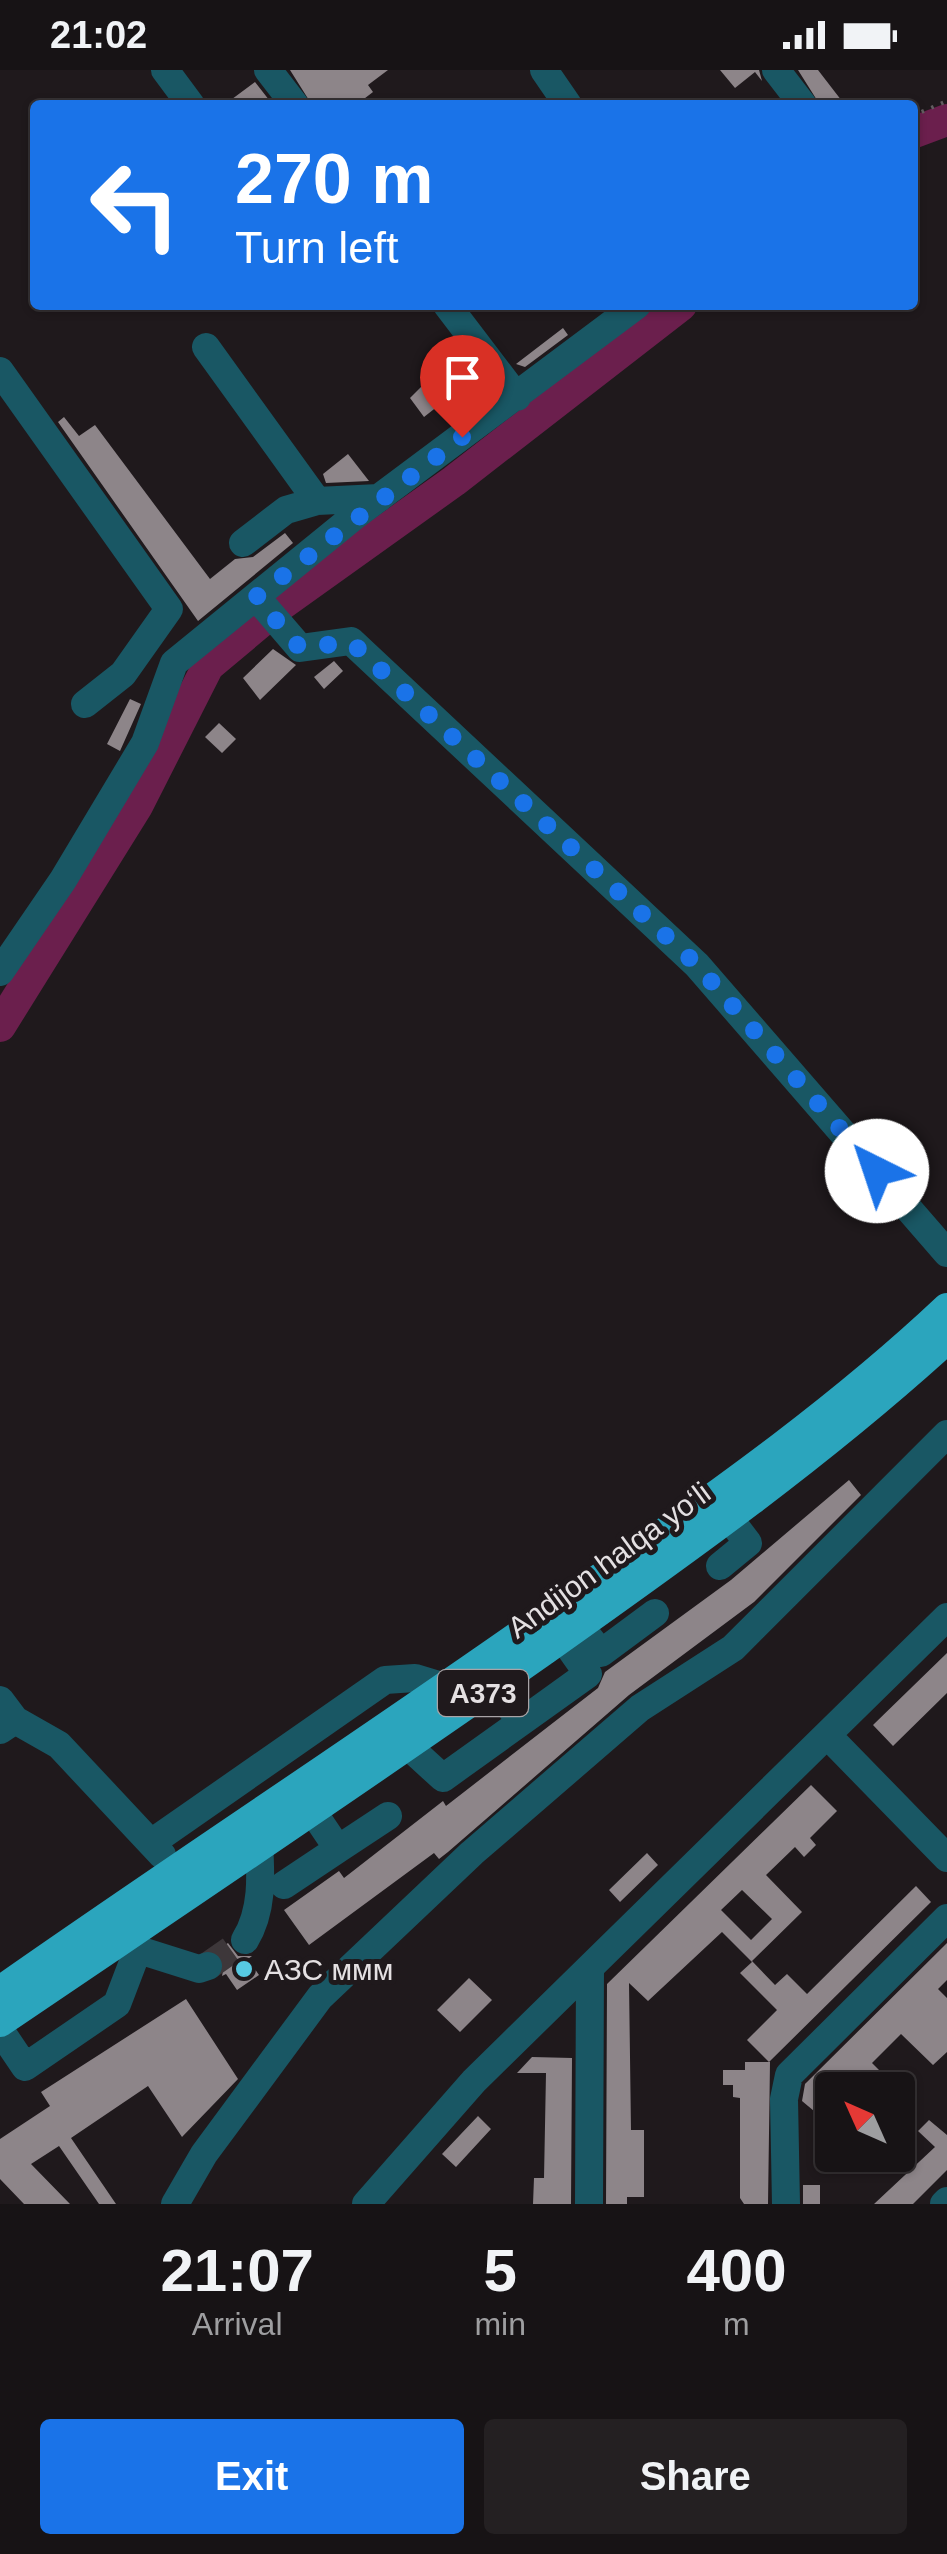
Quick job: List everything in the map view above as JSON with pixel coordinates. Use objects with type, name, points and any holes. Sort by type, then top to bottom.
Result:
[{"type":"highway","name":"Andijon halqa yo‘li","points":[[0,1991],[448,1688],[794,1438],[947,1308]]},
{"type":"highway","name":"Andijon halqa yo‘li","points":[[0,2022],[127,1946],[258,1844],[408,1746],[729,1518],[791,1472],[947,1339]]},
{"type":"street","points":[[165,70],[187,100]]},
{"type":"street","points":[[268,70],[291,100]]},
{"type":"street","points":[[544,70],[565,100]]},
{"type":"street","points":[[776,70],[799,100]]},
{"type":"street","points":[[451,310],[517,397]]},
{"type":"street","points":[[0,972],[63,880],[145,743],[174,664],[264,606],[381,498],[630,310]]},
{"type":"street","points":[[206,347],[316,501]]},
{"type":"street","points":[[0,371],[169,608],[123,674],[85,704]]},
{"type":"street","points":[[243,543],[286,510],[316,501],[381,498]]},
{"type":"street","points":[[264,606],[300,648],[351,642],[697,965],[947,1253]]},
{"type":"street","points":[[175,2204],[204,2154],[320,1996],[472,1852],[640,1708],[733,1648],[947,1434]]},
{"type":"street","points":[[720,1566],[748,1543],[729,1518]]},
{"type":"street","points":[[571,1631],[600,1653],[655,1612]]},
{"type":"street","points":[[366,2204],[474,2081],[829,1737],[947,1616]]},
{"type":"street","points":[[408,1746],[443,1778],[588,1674],[571,1631]]},
{"type":"street","points":[[151,1842],[385,1680],[415,1678],[448,1688]]},
{"type":"street","points":[[494,1684],[521,1722]]},
{"type":"street","points":[[5,1717],[58,1744],[177,1870]]},
{"type":"street","points":[[829,1737],[947,1858]]},
{"type":"street","points":[[311,1809],[338,1849]]},
{"type":"street","points":[[284,1885],[388,1816]]},
{"type":"street","points":[[245,1940],[253,1925],[262,1882],[258,1844]]},
{"type":"street","points":[[786,2204],[785,2084],[790,2074],[947,1918]]},
{"type":"street","points":[[0,2030],[25,2066],[117,2004],[127,1946],[199,1969],[208,1966]]},
{"type":"street","points":[[589,2204],[590,1968]]},
{"type":"path","points":[[918,113],[947,101]]},
{"type":"building","points":[[290,70],[388,70],[368,85],[373,92],[363,100],[309,100]]},
{"type":"building","points":[[720,70],[759,70],[762,81],[755,72],[735,88]]},
{"type":"building","points":[[798,70],[818,70],[841,100],[817,100]]},
{"type":"building","points":[[255,82],[269,100],[231,100]]},
{"type":"building","points":[[563,328],[568,335],[525,367],[516,364]]},
{"type":"building","points":[[456,351],[476,376],[424,417],[410,398],[431,377],[428,373]]},
{"type":"building","points":[[64,417],[79,436],[95,425],[210,579],[235,559],[253,557],[285,533],[293,543],[198,621],[58,422]]},
{"type":"building","points":[[348,454],[369,481],[326,483],[323,474]]},
{"type":"building","points":[[273,649],[296,665],[260,700],[243,678]]},
{"type":"building","points":[[334,661],[343,671],[324,689],[314,677]]},
{"type":"building","points":[[130,699],[141,704],[120,751],[107,744]]},
{"type":"building","points":[[219,723],[236,739],[222,753],[205,737]]},
{"type":"building","points":[[849,1480],[861,1495],[754,1602],[629,1695],[439,1859],[434,1853],[309,1945],[284,1910],[339,1871],[344,1878],[443,1801],[446,1806],[598,1688],[605,1672],[731,1580]]},
{"type":"building","points":[[947,1653],[947,1693],[893,1746],[873,1725]]},
{"type":"building","points":[[811,1785],[837,1811],[810,1838],[816,1845],[804,1857],[795,1847],[766,1875],[802,1912],[752,1961],[775,1985],[787,1974],[807,1994],[916,1886],[931,1902],[769,2062],[747,2040],[777,2010],[740,1973],[752,1962],[722,1932],[648,2001],[629,1983],[631,2130],[644,2130],[644,2197],[627,2197],[627,2204],[606,2204],[607,1984]],"holes":[[[742,1890],[772,1919],[751,1940],[721,1910]]]},
{"type":"building","points":[[647,1853],[658,1865],[620,1902],[609,1890]]},
{"type":"building","points":[[228,1943],[238,1956],[252,1956],[248,1959],[259,1975],[237,1990],[226,1974],[222,1976],[225,1961],[216,1951]]},
{"type":"building","points":[[947,1943],[947,1980],[938,1989],[947,1998],[947,2052],[933,2065],[901,2034],[872,2063],[881,2072],[817,2072]]},
{"type":"building","points":[[469,1978],[492,2000],[460,2032],[437,2010]]},
{"type":"building","points":[[186,1999],[238,2079],[182,2137],[148,2086],[71,2138],[116,2204],[99,2204],[59,2146],[31,2164],[70,2204],[24,2204],[0,2179],[0,2139],[50,2106],[41,2092]]},
{"type":"building","points":[[532,2057],[572,2058],[571,2204],[533,2204],[534,2178],[544,2178],[546,2073],[517,2073]]},
{"type":"building","points":[[745,2062],[770,2062],[768,2204],[744,2204],[740,2198],[740,2098],[733,2097],[733,2085],[723,2085],[723,2070],[745,2070]]},
{"type":"building","points":[[815,2074],[815,2112],[802,2101],[805,2084]]},
{"type":"building","points":[[478,2116],[491,2129],[456,2167],[442,2154]]},
{"type":"building","points":[[929,2120],[947,2135],[947,2170],[913,2204],[874,2204],[908,2172],[915,2172],[915,2166],[935,2147],[918,2131]]},
{"type":"building","points":[[803,2185],[820,2185],[820,2204],[803,2204]]},
{"type":"waterway","points":[[918,131],[947,120]]},
{"type":"waterway","points":[[0,1026],[137,806],[208,666],[282,604],[454,481],[675,310]]},
{"type":"tunnel","points":[[208,1966],[245,1940]]},
{"type":"place","name":"АЗС ммм","points":[[244,1969]]},
{"type":"route","points":[[462,437],[356,515],[256,597],[300,648],[351,642],[697,965],[877,1171]]}]
